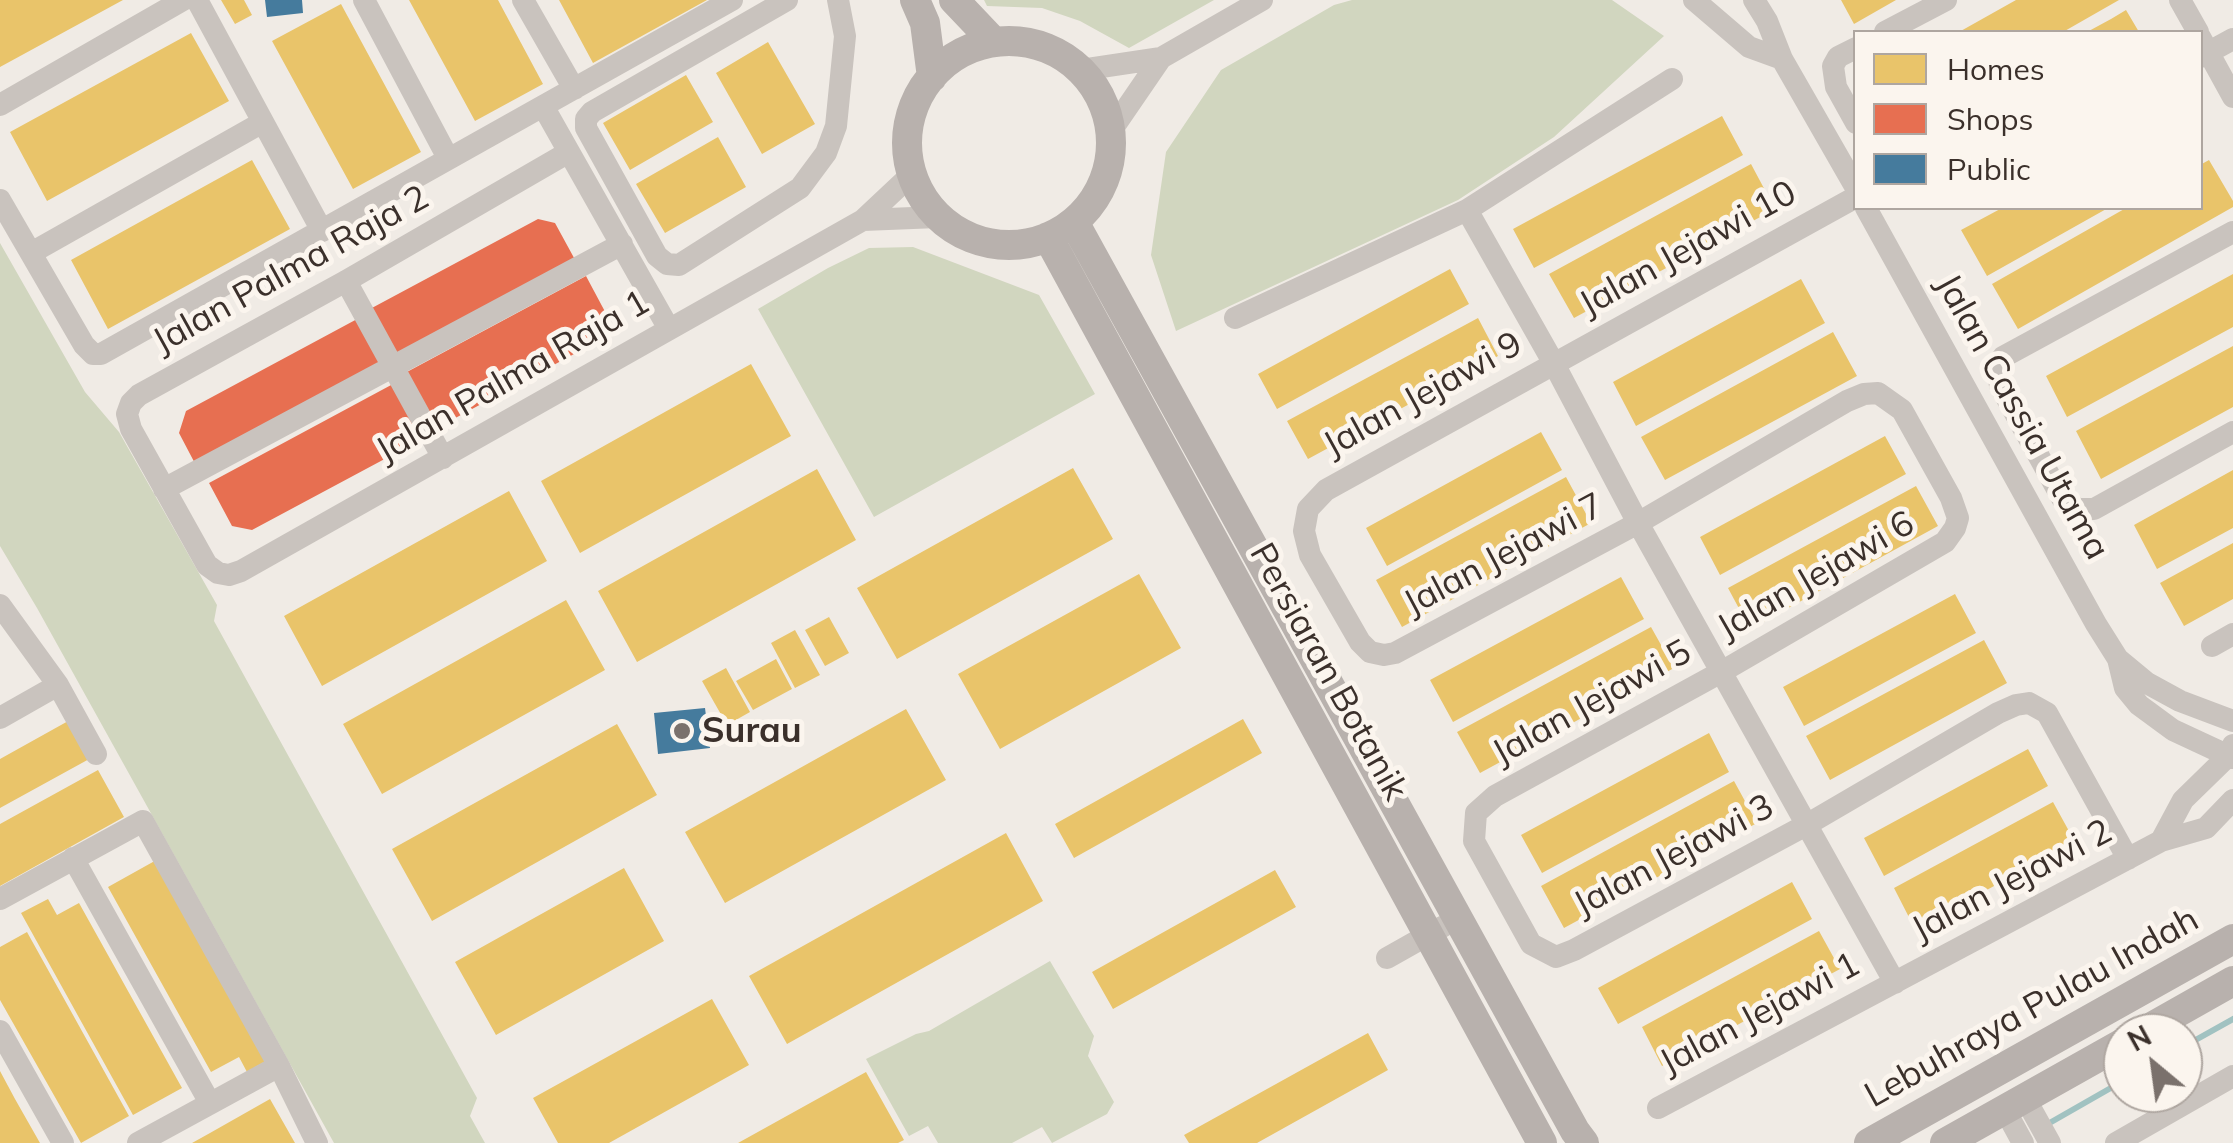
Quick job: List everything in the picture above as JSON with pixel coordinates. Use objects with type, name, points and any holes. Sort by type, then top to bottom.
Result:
[{"type":"main road","points":[[914,0],[925,24],[932,76]]},
{"type":"main road","points":[[954,0],[994,42]]},
{"type":"main road","points":[[994,42],[1025,42],[1055,52],[1080,70],[1096,88],[1111,132],[1107,172],[1088,207],[1061,229],[1019,244],[990,243],[962,234],[938,216],[922,197],[912,174],[908,148],[918,98],[932,76],[950,60],[994,42]]},
{"type":"main road","points":[[1061,229],[1584,1143]]},
{"type":"main road","name":"Persiaran Botanik","points":[[1061,229],[1542,1143]]},
{"type":"main road","name":"Lebuhraya Pulau Indah","points":[[1868,1143],[2233,939]]},
{"type":"main road","points":[[2176,1013],[2233,981]]},
{"type":"main road","points":[[1945,1143],[2103,1054]]},
{"type":"street","points":[[0,105],[183,0]]},
{"type":"street","points":[[197,0],[322,231]]},
{"type":"street","points":[[364,0],[448,158]]},
{"type":"street","points":[[523,0],[574,89]]},
{"type":"street","points":[[0,200],[84,344],[93,354],[101,354],[732,0]]},
{"type":"street","points":[[787,0],[586,119],[586,128],[657,256],[668,264],[679,264],[800,188],[826,153],[836,126],[845,36],[838,0]]},
{"type":"street","points":[[1080,70],[1161,58],[1262,0]]},
{"type":"street","points":[[1694,0],[1749,47],[1782,59]]},
{"type":"street","points":[[1754,0],[1782,59],[1853,183]]},
{"type":"street","points":[[1888,30],[1946,0]]},
{"type":"street","points":[[2180,0],[2195,30]]},
{"type":"street","points":[[2203,45],[2233,39]]},
{"type":"street","points":[[2203,47],[2233,98]]},
{"type":"street","points":[[1853,50],[1838,57],[1832,66],[1836,87],[1853,118]]},
{"type":"street","points":[[1111,132],[1161,58]]},
{"type":"street","points":[[1235,318],[1467,210],[1672,79]]},
{"type":"street","points":[[543,106],[669,329]]},
{"type":"street","points":[[31,253],[263,122]]},
{"type":"street","name":"Jalan Palma Raja 2","points":[[164,489],[127,414],[139,395],[569,152]]},
{"type":"street","points":[[863,220],[912,174]]},
{"type":"street","name":"Jalan Jejawi 10","points":[[1553,362],[1853,199]]},
{"type":"street","points":[[609,222],[630,207]]},
{"type":"street","points":[[1467,210],[1895,983]]},
{"type":"street","name":"Jalan Cassia Utama","points":[[1867,210],[2118,659],[2147,683],[2180,701],[2233,721]]},
{"type":"street","name":"Jalan Palma Raja 1","points":[[164,489],[207,565],[218,574],[241,571],[863,220],[938,216]]},
{"type":"street","points":[[2233,232],[2003,357],[1998,365],[2000,386],[2063,500],[2078,509],[2094,509],[2233,432]]},
{"type":"street","points":[[164,489],[622,244]]},
{"type":"street","points":[[346,281],[443,458]]},
{"type":"street","name":"Jalan Jejawi 9","points":[[1404,649],[1384,655],[1370,652],[1360,642],[1310,555],[1304,531],[1308,509],[1326,490],[1553,362]]},
{"type":"street","name":"Jalan Jejawi 7","points":[[1404,649],[1638,523],[1864,394],[1878,393],[1902,410],[1952,498],[1958,518],[1945,542]]},
{"type":"street","name":"Jalan Jejawi 6","points":[[1723,671],[1945,542]]},
{"type":"street","points":[[0,605],[58,686],[96,754]]},
{"type":"street","points":[[2212,646],[2233,634]]},
{"type":"street","name":"Jalan Cassia Utama","points":[[2118,659],[2125,688],[2139,705],[2173,730],[2231,753]]},
{"type":"street","name":"Jalan Jejawi 5","points":[[1574,950],[1556,956],[1531,944],[1474,841],[1476,813],[1495,796],[1723,671]]},
{"type":"street","points":[[0,718],[58,686]]},
{"type":"street","name":"Jalan Jejawi 3","points":[[1574,950],[1808,824],[2016,705],[2029,703],[2046,713],[2128,860]]},
{"type":"street","name":"Jalan Jejawi 2","points":[[2161,842],[2184,800],[2231,753]]},
{"type":"street","name":"Jalan Jejawi 2","points":[[1895,983],[2161,842],[2206,828],[2233,800]]},
{"type":"street","points":[[0,899],[143,820],[279,1066],[316,1143]]},
{"type":"street","points":[[74,858],[210,1103]]},
{"type":"street","points":[[1387,958],[1458,918]]},
{"type":"street","name":"Jalan Jejawi 1","points":[[1658,1108],[1895,983]]},
{"type":"street","points":[[0,1031],[63,1143]]},
{"type":"street","points":[[138,1143],[279,1066]]},
{"type":"street","points":[[2116,1143],[2233,1076]]},
{"type":"street","points":[[2015,1104],[2024,1143]]},
{"type":"street","points":[[2015,1104],[2050,1143]]},
{"type":"green space","points":[[984,0],[1214,0],[1129,48],[1080,21],[1042,8],[987,6]]},
{"type":"green space","points":[[1352,0],[1612,0],[1664,36],[1554,137],[1458,200],[1176,331],[1151,255],[1166,152],[1221,70],[1334,5]]},
{"type":"green space","points":[[0,243],[85,392],[119,432],[217,605],[214,621],[477,1098],[470,1116],[485,1143],[334,1143],[0,546]]},
{"type":"green space","points":[[913,247],[1039,295],[1095,394],[874,517],[758,309],[869,248]]},
{"type":"green space","points":[[1050,961],[1094,1036],[1088,1056],[1114,1102],[1107,1114],[1052,1143],[1042,1127],[1012,1143],[938,1143],[928,1126],[909,1136],[866,1059],[929,1031]]},
{"type":"building: Homes","points":[[0,0],[123,0],[0,67]]},
{"type":"building: Homes","points":[[221,0],[244,0],[252,15],[235,24]]},
{"type":"building: Homes","points":[[409,0],[498,0],[543,84],[475,121]]},
{"type":"building: Homes","points":[[559,0],[707,0],[593,63]]},
{"type":"building: Homes","points":[[1841,0],[1896,0],[1854,24]]},
{"type":"building: Homes","points":[[2016,0],[2119,0],[2066,30],[1963,30]]},
{"type":"building: Homes","points":[[341,4],[421,152],[353,189],[272,41]]},
{"type":"building: Homes","points":[[2126,10],[2138,30],[2091,30]]},
{"type":"building: Homes","points":[[191,33],[229,101],[47,201],[10,132]]},
{"type":"building: Homes","points":[[768,42],[815,124],[762,154],[716,73]]},
{"type":"building: Homes","points":[[686,75],[713,122],[630,170],[603,123]]},
{"type":"building: Homes","points":[[1722,116],[1743,155],[1534,268],[1513,229]]},
{"type":"building: Homes","points":[[718,137],[746,187],[665,233],[636,184]]},
{"type":"building: Homes","points":[[252,160],[290,229],[108,329],[71,260]]},
{"type":"building: Homes","points":[[2209,160],[2233,207],[2018,329],[1992,284],[2122,210],[2203,210],[2203,163]]},
{"type":"building: Homes","points":[[1751,164],[1775,209],[1574,318],[1549,274]]},
{"type":"building: Homes","points":[[1998,210],[2104,210],[1987,276],[1961,230]]},
{"type":"building: Homes","points":[[1450,269],[1469,304],[1277,409],[1258,374]]},
{"type":"building: Homes","points":[[2233,274],[2233,327],[2067,417],[2046,376]]},
{"type":"building: Homes","points":[[1801,279],[1825,323],[1636,426],[1613,382]]},
{"type":"building: Homes","points":[[1478,318],[1498,356],[1308,459],[1287,421]]},
{"type":"building: Homes","points":[[1833,332],[1857,376],[1665,480],[1641,437]]},
{"type":"building: Homes","points":[[2233,346],[2233,407],[2101,479],[2076,431]]},
{"type":"building: Homes","points":[[751,364],[791,436],[580,553],[541,481]]},
{"type":"building: Homes","points":[[1541,432],[1562,470],[1387,566],[1366,528]]},
{"type":"building: Homes","points":[[1885,436],[1906,474],[1720,575],[1700,537]]},
{"type":"building: Homes","points":[[1073,468],[1113,539],[897,659],[857,588]]},
{"type":"building: Homes","points":[[817,469],[856,540],[637,662],[598,591]]},
{"type":"building: Homes","points":[[2233,470],[2233,528],[2157,569],[2134,525]]},
{"type":"building: Homes","points":[[1566,477],[1591,523],[1402,627],[1376,580]]},
{"type":"building: Homes","points":[[1916,486],[1938,526],[1750,629],[1728,588]]},
{"type":"building: Homes","points":[[509,491],[547,561],[322,686],[284,616]]},
{"type":"building: Homes","points":[[2233,543],[2233,599],[2184,626],[2160,583]]},
{"type":"building: Homes","points":[[1139,574],[1181,648],[1000,749],[958,674]]},
{"type":"building: Homes","points":[[1621,577],[1644,619],[1453,722],[1430,680]]},
{"type":"building: Homes","points":[[1955,594],[1976,633],[1804,726],[1783,687]]},
{"type":"building: Homes","points":[[566,600],[605,670],[382,794],[343,724]]},
{"type":"building: Homes","points":[[829,617],[849,653],[825,666],[805,630]]},
{"type":"building: Homes","points":[[1651,627],[1674,668],[1480,773],[1457,732]]},
{"type":"building: Homes","points":[[795,630],[820,675],[795,688],[771,643]]},
{"type":"building: Homes","points":[[1984,640],[2007,683],[1830,780],[1806,736]]},
{"type":"building: Homes","points":[[776,659],[792,689],[753,710],[736,681]]},
{"type":"building: Homes","points":[[726,668],[750,712],[727,725],[702,681]]},
{"type":"building: Homes","points":[[906,709],[946,780],[725,903],[685,832]]},
{"type":"building: Homes","points":[[1243,719],[1262,753],[1074,858],[1055,824]]},
{"type":"building: Homes","points":[[70,720],[91,758],[0,808],[0,759]]},
{"type":"building: Homes","points":[[617,724],[657,795],[432,921],[392,849]]},
{"type":"building: Homes","points":[[1709,733],[1729,772],[1542,873],[1521,835]]},
{"type":"building: Homes","points":[[2028,749],[2048,786],[1884,876],[1864,838]]},
{"type":"building: Homes","points":[[98,770],[124,817],[0,886],[0,824]]},
{"type":"building: Homes","points":[[1734,781],[1757,823],[1564,928],[1541,886]]},
{"type":"building: Homes","points":[[2053,802],[2075,842],[1915,929],[1894,888]]},
{"type":"building: Homes","points":[[1006,833],[1043,901],[787,1044],[749,976]]},
{"type":"building: Homes","points":[[160,858],[271,1058],[247,1072],[239,1057],[211,1072],[108,887]]},
{"type":"building: Homes","points":[[624,868],[664,941],[496,1035],[455,962]]},
{"type":"building: Homes","points":[[1275,870],[1296,907],[1113,1009],[1092,972]]},
{"type":"building: Homes","points":[[1792,882],[1812,919],[1618,1024],[1598,988]]},
{"type":"building: Homes","points":[[48,899],[57,915],[79,903],[182,1088],[133,1115],[21,913]]},
{"type":"building: Homes","points":[[1819,931],[1840,969],[1662,1066],[1642,1027]]},
{"type":"building: Homes","points":[[27,932],[129,1116],[81,1143],[0,1000],[0,947]]},
{"type":"building: Homes","points":[[712,999],[749,1065],[609,1143],[558,1143],[533,1098]]},
{"type":"building: Homes","points":[[1368,1033],[1388,1070],[1257,1143],[1189,1143],[1184,1135]]},
{"type":"building: Homes","points":[[0,1071],[15,1099],[40,1143],[0,1143]]},
{"type":"building: Homes","points":[[866,1072],[904,1140],[738,1143]]},
{"type":"building: Homes","points":[[270,1099],[295,1143],[192,1143],[210,1133]]},
{"type":"building: Shops","points":[[538,219],[555,223],[579,267],[399,364],[370,309]]},
{"type":"building: Shops","points":[[586,276],[610,321],[600,340],[435,429],[405,373]]},
{"type":"building: Shops","points":[[359,318],[388,372],[200,473],[179,433],[186,411]]},
{"type":"building: Shops","points":[[393,384],[422,439],[252,530],[232,526],[209,483]]},
{"type":"building: Public","points":[[265,0],[302,0],[303,13],[267,17]]},
{"type":"building: Public","name":"Surau","points":[[705,708],[710,748],[658,754],[654,713]]},
{"type":"waterway","points":[[2203,1036],[2233,1019]]},
{"type":"waterway","points":[[2046,1125],[2103,1092]]},
{"type":"place","name":"Surau","points":[[682,731]]}]
